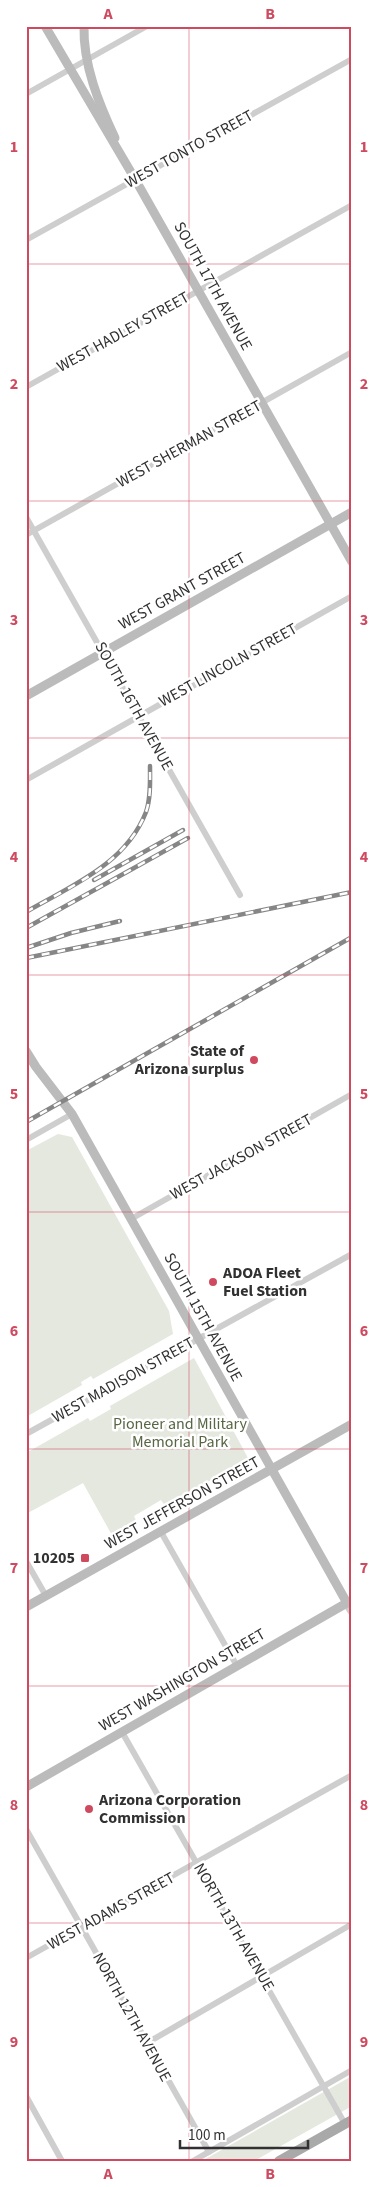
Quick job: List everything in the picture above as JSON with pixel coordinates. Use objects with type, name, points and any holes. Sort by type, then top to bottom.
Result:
[{"type":"main road","name":"SOUTH 17TH AVENUE","points":[[46,26],[352,562]]},
{"type":"main road","points":[[84,26],[87,60],[93,83],[103,110],[135,179]]},
{"type":"main road","name":"WEST GRANT STREET","points":[[26,696],[352,512]]},
{"type":"main road","name":"SOUTH 15TH AVENUE","points":[[26,1051],[72,1114],[271,1470],[349,1601]]},
{"type":"main road","name":"WEST JEFFERSON STREET","points":[[26,1607],[352,1424]]},
{"type":"main road","name":"WEST WASHINGTON STREET","points":[[26,1787],[349,1601]]},
{"type":"main road","points":[[279,2161],[348,2122]]},
{"type":"street","points":[[26,94],[147,26]]},
{"type":"street","name":"WEST TONTO STREET","points":[[26,240],[352,59]]},
{"type":"street","name":"WEST HADLEY STREET","points":[[26,387],[352,205]]},
{"type":"street","name":"WEST SHERMAN STREET","points":[[26,535],[352,352]]},
{"type":"street","name":"SOUTH 16TH AVENUE","points":[[26,517],[140,715],[240,895]]},
{"type":"street","name":"WEST LINCOLN STREET","points":[[26,780],[352,596]]},
{"type":"street","name":"WEST JACKSON STREET","points":[[131,1219],[352,1094]]},
{"type":"street","points":[[26,1140],[72,1114]]},
{"type":"street","name":"WEST MADISON STREET","points":[[26,1434],[197,1339],[211,1334],[352,1254]]},
{"type":"street","points":[[161,1532],[237,1666]]},
{"type":"street","points":[[26,1561],[46,1596]]},
{"type":"street","points":[[349,1601],[352,1611]]},
{"type":"street","name":"NORTH 13TH AVENUE","points":[[122,1732],[323,2086],[348,2122]]},
{"type":"street","name":"WEST ADAMS STREET","points":[[26,1958],[352,1775]]},
{"type":"street","name":"NORTH 12TH AVENUE","points":[[26,1829],[208,2152]]},
{"type":"street","points":[[147,2042],[352,1924]]},
{"type":"street","points":[[193,2161],[352,2070]]},
{"type":"street","points":[[26,2096],[62,2161]]},
{"type":"green space","name":"Pioneer and Military Memorial Park","points":[[58,1134],[72,1137],[169,1311],[173,1334],[93,1379],[91,1376],[81,1382],[82,1385],[26,1417],[26,1151]]},
{"type":"green space","points":[[194,1358],[248,1458],[166,1507],[161,1500],[134,1516],[137,1523],[113,1537],[83,1483],[26,1514],[26,1453],[88,1418],[90,1421],[111,1409],[110,1406]]},
{"type":"green space","points":[[352,2076],[352,2106],[254,2161],[202,2161]]},
{"type":"railway","points":[[26,912],[95,872],[125,846],[137,830],[148,807],[150,766]]},
{"type":"railway","points":[[94,880],[183,830]]},
{"type":"railway","points":[[26,928],[188,838]]},
{"type":"railway","points":[[26,958],[352,892]]},
{"type":"railway","points":[[26,948],[71,933],[120,921]]},
{"type":"railway","points":[[26,1122],[352,937]]},
{"type":"place","name":"State of Arizona surplus","points":[[254,1060]]},
{"type":"place","name":"ADOA Fleet Fuel Station","points":[[213,1282]]},
{"type":"place","name":"10205","points":[[85,1558]]},
{"type":"place","name":"Arizona Corporation Commission","points":[[89,1809]]}]
